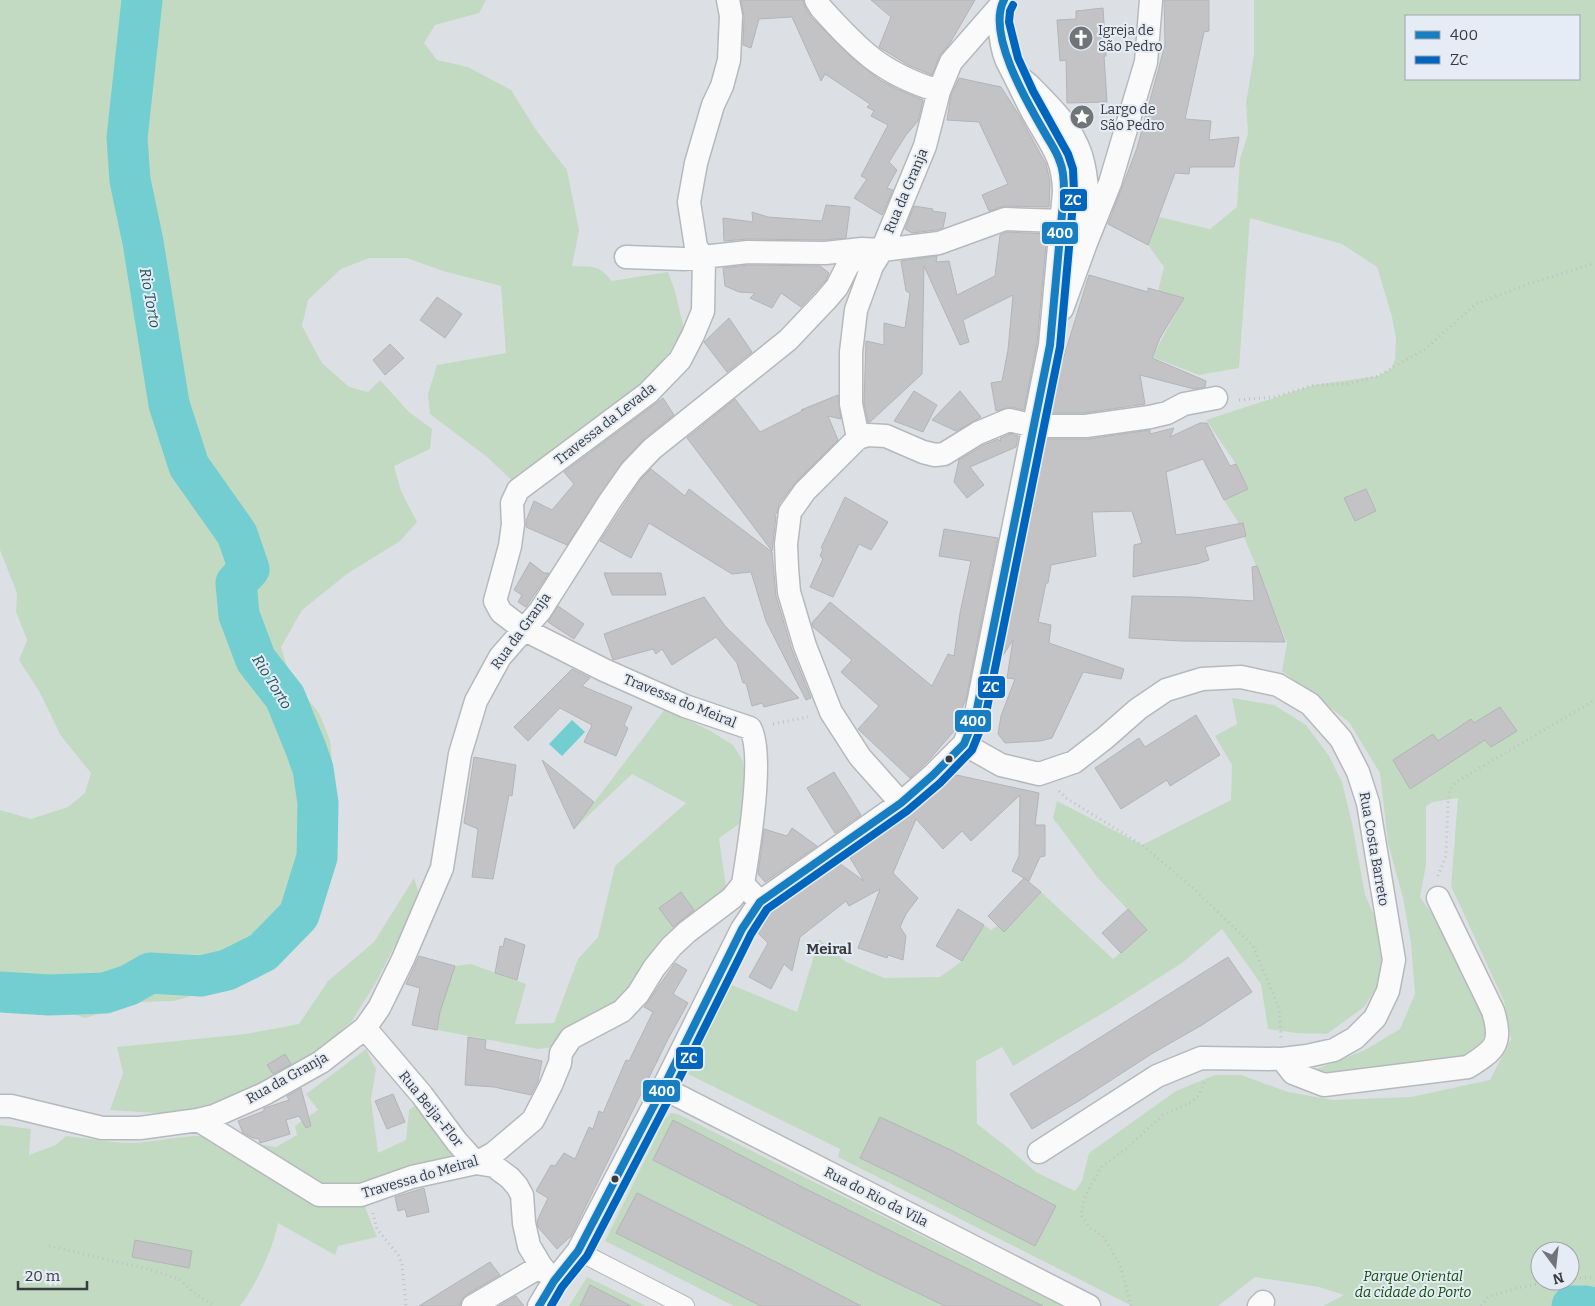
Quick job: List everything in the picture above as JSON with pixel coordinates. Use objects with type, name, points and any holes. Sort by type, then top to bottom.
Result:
[{"type":"street","name":"Travessa da Levada","points":[[523,629],[501,612],[496,601],[510,546],[513,524],[512,503],[518,490],[648,393],[680,360],[703,311],[704,258],[696,247],[690,202],[696,163],[713,105],[722,86],[729,60],[731,16],[728,0]]},
{"type":"street","points":[[816,0],[821,8],[858,48],[883,67],[916,84],[939,91],[951,62],[1002,3]]},
{"type":"street","points":[[1050,345],[1086,243],[1110,183],[1143,71],[1151,0]]},
{"type":"street","points":[[473,1306],[547,1274],[578,1251],[663,1088],[742,929],[760,902],[901,802],[933,775],[964,744],[976,714],[1050,345],[1062,220],[1064,175],[1059,159],[1010,67],[999,23],[1002,3]]},
{"type":"street","points":[[1010,67],[1057,112],[1081,155],[1088,193],[1086,243]]},
{"type":"street","name":"Rua da Granja","points":[[0,1106],[11,1106],[102,1128],[140,1128],[198,1120],[214,1116],[264,1094],[321,1062],[365,1028],[379,1008],[403,959],[442,868],[460,754],[476,701],[500,657],[540,611],[631,471],[652,449],[788,340],[837,287],[847,267],[872,250],[925,146],[939,91]]},
{"type":"street","points":[[626,257],[684,259],[748,252],[825,253],[872,250],[939,243],[1005,220],[1062,220]]},
{"type":"street","points":[[858,438],[851,404],[851,352],[856,310],[872,266],[872,250]]},
{"type":"street","points":[[901,802],[860,757],[831,712],[805,646],[789,592],[786,568],[786,544],[790,512],[805,492],[858,438],[868,435],[886,436],[923,452],[935,455],[944,454],[978,433],[1009,420],[1034,426],[1086,426],[1167,413],[1184,404],[1216,398]]},
{"type":"street","name":"Travessa do Meiral","points":[[198,1120],[319,1195],[361,1195],[412,1177],[476,1163],[494,1153],[533,1120],[551,1085],[560,1063],[561,1053],[571,1038],[622,1011],[638,994],[654,968],[671,947],[687,932],[732,898],[743,884],[752,827],[755,775],[753,734],[750,728],[676,702],[604,670],[523,629]]},
{"type":"street","name":"Rua Costa Barreto","points":[[1039,774],[1074,762],[1138,709],[1166,690],[1202,679],[1241,677],[1278,685],[1310,704],[1341,739],[1358,772],[1368,803],[1394,960],[1388,991],[1375,1018],[1356,1038],[1334,1050],[1282,1059],[1201,1058],[1157,1076],[1039,1152]]},
{"type":"street","points":[[964,744],[1001,765],[1039,774]]},
{"type":"street","points":[[743,884],[760,902]]},
{"type":"street","points":[[1282,1059],[1293,1073],[1324,1086],[1468,1067],[1488,1055],[1497,1042],[1498,1026],[1493,1011],[1438,898]]},
{"type":"street","name":"Rua Beija-Flor","points":[[365,1028],[422,1094],[457,1142],[476,1163]]},
{"type":"street","name":"Rua do Rio da Vila","points":[[663,1088],[1089,1306]]},
{"type":"street","points":[[476,1163],[494,1166],[510,1178],[522,1195],[524,1223],[530,1246],[547,1274],[539,1306]]},
{"type":"street","points":[[578,1251],[685,1306]]},
{"type":"path","points":[[1216,398],[1236,401],[1275,397],[1314,385],[1347,384],[1378,376],[1425,349],[1476,304],[1528,284],[1595,263]]},
{"type":"path","points":[[1438,898],[1438,875],[1446,856],[1450,789],[1456,782],[1595,700]]},
{"type":"path","points":[[1039,774],[1066,798],[1142,845],[1194,889],[1253,946],[1279,1008],[1282,1059]]},
{"type":"path","points":[[1131,1306],[1120,1265],[1103,1236],[1090,1228],[1082,1215],[1085,1196],[1102,1166],[1126,1149],[1163,1115],[1192,1102],[1198,1095],[1217,1058]]},
{"type":"path","points":[[377,1229],[399,1256],[402,1265],[406,1306]]},
{"type":"path","points":[[49,1246],[148,1269],[179,1279],[193,1292],[214,1306]]},
{"type":"path","points":[[1580,1278],[1595,1277]]},
{"type":"path","points":[[1481,1306],[1488,1297],[1530,1285]]},
{"type":"green space","points":[[0,0],[486,0],[479,13],[435,25],[424,43],[437,60],[468,67],[511,90],[536,130],[567,170],[579,230],[572,266],[594,267],[603,272],[612,281],[668,272],[675,291],[684,329],[657,371],[517,485],[487,457],[430,414],[428,394],[437,365],[506,353],[501,286],[443,271],[407,258],[369,258],[341,269],[308,300],[302,326],[322,363],[349,387],[368,392],[380,380],[409,412],[432,429],[430,449],[394,466],[401,491],[417,522],[400,541],[347,574],[302,610],[281,647],[290,677],[319,713],[330,740],[338,826],[330,881],[306,927],[288,949],[254,978],[174,1001],[141,1002],[85,1018],[50,1007],[0,1005],[0,810],[31,819],[68,807],[85,793],[91,773],[61,736],[39,691],[19,660],[27,640],[16,612],[17,593],[0,550]]},
{"type":"green space","name":"Parque Oriental da cidade do Porto","points":[[1254,0],[1595,0],[1595,1306],[1323,1306],[1344,1295],[1319,1287],[1255,1277],[1218,1306],[1132,1306],[838,1157],[840,1149],[688,1074],[727,983],[797,1012],[819,939],[846,962],[884,978],[940,977],[962,961],[984,925],[991,930],[998,925],[1004,931],[1041,892],[1113,959],[1147,930],[1097,877],[1053,818],[1057,801],[1142,845],[1231,800],[1232,765],[1215,736],[1237,724],[1232,698],[1274,705],[1306,725],[1329,756],[1342,782],[1352,823],[1365,895],[1394,960],[1364,1007],[1327,1034],[1296,1033],[1268,1029],[1261,984],[1222,929],[1182,963],[1110,1009],[1013,1066],[1002,1047],[976,1061],[977,1124],[1036,1172],[1075,1191],[1082,1181],[1089,1153],[1176,1091],[1215,1075],[1241,1075],[1288,1092],[1333,1100],[1411,1097],[1490,1080],[1511,1039],[1504,1001],[1451,886],[1458,798],[1433,802],[1426,806],[1426,865],[1420,897],[1442,928],[1488,1026],[1481,1045],[1468,1055],[1332,1076],[1312,1071],[1365,1050],[1400,1029],[1415,994],[1411,943],[1403,898],[1388,843],[1380,773],[1349,722],[1282,671],[1287,643],[1238,522],[1224,500],[1248,488],[1236,464],[1206,420],[1314,385],[1378,376],[1391,369],[1395,359],[1396,339],[1392,317],[1377,267],[1342,244],[1250,218],[1239,368],[1199,375],[1152,357],[1184,298],[1158,291],[1164,267],[1148,245],[1159,217],[1210,229],[1237,207],[1240,159],[1248,134],[1246,104],[1254,54]]},
{"type":"green space","points":[[665,709],[709,730],[733,745],[743,761],[747,791],[745,820],[719,838],[727,894],[619,1001],[556,1047],[538,1049],[437,1030],[440,1012],[455,966],[471,964],[526,984],[515,1024],[554,1023],[578,959],[598,937],[615,866],[686,803],[632,774],[574,829]]},
{"type":"green space","points":[[414,878],[420,897],[375,984],[352,1021],[321,1049],[294,1068],[222,1104],[171,1114],[110,1110],[123,1073],[117,1047],[246,1034],[299,1024],[328,981],[374,942]]},
{"type":"green space","points":[[366,1049],[376,1069],[371,1099],[378,1153],[406,1140],[409,1110],[416,1105],[462,1162],[335,1190],[279,1165],[244,1142],[276,1147],[297,1135],[295,1126],[318,1110],[306,1094]]},
{"type":"green space","points":[[671,1113],[678,1114],[1062,1306],[734,1306],[605,1241],[665,1119]]},
{"type":"green space","points":[[0,1125],[31,1129],[29,1155],[56,1145],[66,1136],[132,1143],[205,1136],[356,1199],[365,1207],[377,1237],[338,1246],[335,1255],[278,1223],[263,1266],[240,1306],[0,1306]]},
{"type":"green space","points":[[587,1277],[646,1306],[569,1306]]},
{"type":"water","points":[[572,720],[585,732],[562,756],[549,744]]},
{"type":"building","points":[[741,0],[803,0],[811,17],[852,58],[880,80],[923,100],[918,121],[906,135],[889,162],[897,170],[887,188],[893,190],[882,215],[854,198],[867,179],[861,176],[888,125],[871,116],[874,111],[867,107],[870,104],[825,74],[821,81],[792,17],[759,19],[751,48],[743,45],[744,16]]},
{"type":"building","points":[[871,0],[975,0],[950,43],[939,57],[932,75],[908,65],[879,47],[891,17]]},
{"type":"building","points":[[1164,0],[1209,0],[1209,31],[1204,32],[1185,119],[1211,121],[1209,140],[1239,137],[1234,167],[1190,167],[1189,174],[1175,173],[1148,245],[1108,224],[1137,148],[1165,45]]},
{"type":"building","name":"Igreja de São Pedro","points":[[1103,8],[1107,102],[1067,103],[1066,60],[1060,61],[1057,20],[1076,19],[1076,11]]},
{"type":"building","points":[[959,78],[1001,87],[1046,164],[1050,181],[1049,207],[1005,206],[989,211],[982,195],[1008,184],[979,122],[947,120],[951,95]]},
{"type":"building","points":[[826,205],[850,207],[846,238],[724,241],[723,218],[753,222],[752,212],[768,217],[822,221]]},
{"type":"building","points":[[914,206],[946,213],[943,228],[912,233],[905,229]]},
{"type":"building","points":[[1007,232],[1047,234],[1037,343],[1024,410],[1011,407],[996,411],[991,383],[1002,381],[1008,350],[1013,295],[963,320],[969,342],[960,345],[924,266],[922,374],[868,422],[864,403],[866,341],[884,345],[884,323],[905,328],[910,293],[906,291],[901,261],[937,256],[936,262],[949,261],[957,295],[995,276],[1000,235]]},
{"type":"building","points":[[749,265],[820,266],[829,273],[826,280],[801,307],[781,293],[772,308],[750,298],[755,293],[739,292],[725,286],[723,268]]},
{"type":"building","points":[[1089,275],[1148,292],[1148,288],[1184,298],[1160,338],[1152,358],[1206,381],[1205,387],[1194,389],[1140,375],[1145,404],[1085,413],[1050,413],[1056,382]]},
{"type":"building","points":[[437,297],[462,314],[445,338],[420,320]]},
{"type":"building","points":[[729,318],[752,352],[727,372],[704,342]]},
{"type":"building","points":[[390,344],[404,358],[385,375],[373,360]]},
{"type":"building","points":[[914,391],[937,405],[923,432],[894,421]]},
{"type":"building","points":[[960,391],[981,417],[956,431],[932,420]]},
{"type":"building","points":[[838,395],[841,419],[828,416],[838,440],[796,482],[779,504],[777,513],[774,515],[776,516],[772,551],[687,438],[735,399],[760,432],[804,410],[801,410]]},
{"type":"building","points":[[663,398],[674,415],[644,439],[622,462],[567,545],[526,527],[526,521],[534,501],[552,510],[574,484],[564,472]]},
{"type":"building","points":[[1200,423],[1207,423],[1230,466],[1236,464],[1248,489],[1224,500],[1203,459],[1166,472],[1176,535],[1243,523],[1246,536],[1205,547],[1209,560],[1133,577],[1134,545],[1142,543],[1132,511],[1092,512],[1096,556],[1051,565],[1038,622],[1051,625],[1049,643],[1124,669],[1121,679],[1083,672],[1052,738],[1040,741],[1005,743],[998,734],[1001,716],[1015,679],[1007,678],[1013,640],[1000,660],[1045,439],[1088,439],[1150,430],[1150,434],[1174,428],[1170,437]]},
{"type":"building","points":[[1010,434],[1018,436],[1016,447],[970,467],[984,485],[967,498],[954,482],[959,460],[998,439],[1001,442],[1000,438]]},
{"type":"building","points":[[651,469],[685,496],[689,489],[772,552],[776,596],[792,650],[811,698],[806,700],[766,621],[751,572],[732,574],[649,523],[631,558],[600,541],[641,479]]},
{"type":"building","points":[[1366,489],[1376,511],[1355,521],[1344,498]]},
{"type":"building","points":[[845,497],[888,522],[871,550],[859,544],[833,597],[810,587],[823,559],[820,556],[823,549],[821,548]]},
{"type":"building","points":[[944,529],[998,538],[966,699],[958,717],[960,718],[955,730],[929,760],[910,778],[858,729],[879,706],[841,672],[852,660],[813,627],[812,623],[830,602],[932,686],[948,654],[954,656],[960,613],[971,561],[939,556]]},
{"type":"building","points":[[530,562],[544,573],[549,573],[526,607],[518,602],[522,595],[514,590]]},
{"type":"building","points":[[1257,566],[1285,642],[1181,641],[1129,638],[1132,596],[1254,601],[1252,567]]},
{"type":"building","points":[[604,573],[661,573],[666,595],[612,595]]},
{"type":"building","points":[[704,597],[725,626],[799,698],[764,707],[762,703],[752,706],[746,683],[743,683],[737,663],[716,637],[672,665],[662,649],[656,654],[653,649],[613,660],[604,634]]},
{"type":"building","points":[[558,606],[584,624],[574,639],[548,622]]},
{"type":"building","points":[[572,669],[590,678],[582,686],[632,707],[624,725],[628,728],[616,756],[584,742],[592,725],[560,708],[528,741],[514,727]]},
{"type":"building","points":[[1500,707],[1517,731],[1491,747],[1485,740],[1410,789],[1393,760],[1433,734],[1438,741],[1471,719],[1474,723]]},
{"type":"building","points":[[1196,715],[1220,755],[1170,786],[1167,780],[1121,809],[1095,768],[1139,738],[1145,747]]},
{"type":"building","points":[[474,757],[516,765],[512,796],[509,795],[493,879],[472,877],[478,829],[464,823]]},
{"type":"building","points":[[542,760],[594,802],[574,829]]},
{"type":"building","points":[[834,772],[861,815],[835,833],[807,788]]},
{"type":"building","points":[[952,774],[1039,793],[1035,825],[1045,825],[1045,856],[1040,857],[1029,881],[1012,871],[1019,856],[1020,795],[971,841],[962,831],[943,849],[916,819],[893,873],[918,898],[906,914],[900,927],[906,936],[903,960],[888,955],[887,958],[858,948],[880,889],[849,906],[846,901],[800,937],[792,971],[784,964],[771,989],[749,977],[768,943],[756,931],[770,911],[839,863],[864,881],[849,856],[932,797],[930,795]]},
{"type":"building","points":[[792,828],[817,846],[765,882],[758,874],[764,829],[787,836]]},
{"type":"building","points":[[1024,878],[1041,892],[1004,932],[988,916]]},
{"type":"building","points":[[681,892],[694,910],[673,927],[659,908]]},
{"type":"building","points":[[958,909],[984,925],[962,961],[936,946]]},
{"type":"building","points":[[1128,909],[1147,930],[1121,953],[1102,933]]},
{"type":"building","points":[[505,938],[525,945],[517,980],[495,973],[500,946],[503,947]]},
{"type":"building","points":[[419,956],[455,966],[440,1012],[437,1030],[412,1025],[420,988],[406,984]]},
{"type":"building","points":[[1228,957],[1252,992],[1202,1025],[1153,1053],[1032,1129],[1010,1094]]},
{"type":"building","points":[[675,963],[687,970],[673,994],[688,1003],[667,1041],[571,1236],[557,1249],[538,1227],[537,1221],[548,1198],[536,1191],[551,1165],[555,1166],[564,1153],[575,1159],[589,1127],[593,1129],[599,1111],[603,1113],[626,1060],[629,1061],[653,1012],[644,1007]]},
{"type":"building","points":[[468,1037],[486,1040],[485,1049],[542,1061],[538,1081],[531,1095],[494,1087],[465,1085]]},
{"type":"building","points":[[285,1054],[291,1064],[273,1074],[267,1065]]},
{"type":"building","points":[[301,1088],[311,1126],[306,1128],[299,1116],[286,1120],[290,1134],[260,1143],[259,1139],[243,1133],[238,1121],[264,1111],[264,1108],[289,1100],[287,1096]]},
{"type":"building","points":[[393,1094],[405,1122],[387,1129],[375,1101]]},
{"type":"building","points":[[880,1117],[953,1151],[1056,1206],[1035,1246],[860,1158]]},
{"type":"building","points":[[673,1120],[804,1188],[1043,1306],[945,1306],[876,1273],[653,1160]]},
{"type":"building","points":[[424,1188],[429,1212],[407,1217],[405,1209],[398,1211],[395,1197]]},
{"type":"building","points":[[637,1193],[861,1306],[761,1306],[616,1233]]},
{"type":"building","points":[[135,1240],[192,1251],[189,1268],[132,1257]]},
{"type":"building","points":[[490,1262],[500,1275],[466,1295],[461,1300],[460,1306],[419,1306]]},
{"type":"building","points":[[590,1285],[631,1306],[580,1306]]},
{"type":"building","points":[[516,1296],[524,1306],[499,1306]]},
{"type":"waterway","name":"Rio Torto","points":[[0,992],[49,995],[105,993],[129,985],[150,973],[201,976],[227,970],[263,952],[299,915],[317,857],[318,803],[313,769],[285,697],[256,660],[239,615],[236,583],[249,569],[237,534],[189,466],[169,404],[143,242],[130,180],[127,138],[142,0]]},
{"type":"waterway","points":[[1572,1306],[1586,1306]]},
{"type":"transit line","name":"400","points":[[539,1306],[554,1281],[578,1251],[663,1088],[742,929],[760,902],[901,803],[964,744],[976,714],[1050,345],[1064,192],[1063,173],[1056,151],[1029,106],[1011,69],[1000,31],[1000,14],[1004,0]]},
{"type":"transit line","name":"ZC","points":[[551,1306],[562,1287],[587,1256],[672,1093],[751,934],[767,909],[907,811],[940,783],[972,750],[985,718],[1060,347],[1074,192],[1073,169],[1068,154],[1033,91],[1018,58],[1009,22],[1010,11],[1013,5]]},
{"type":"place","name":"Igreja de São Pedro","points":[[1081,38]]},
{"type":"place","name":"Largo de São Pedro","points":[[1082,117]]},
{"type":"district","name":"Meiral","points":[[829,949]]}]
